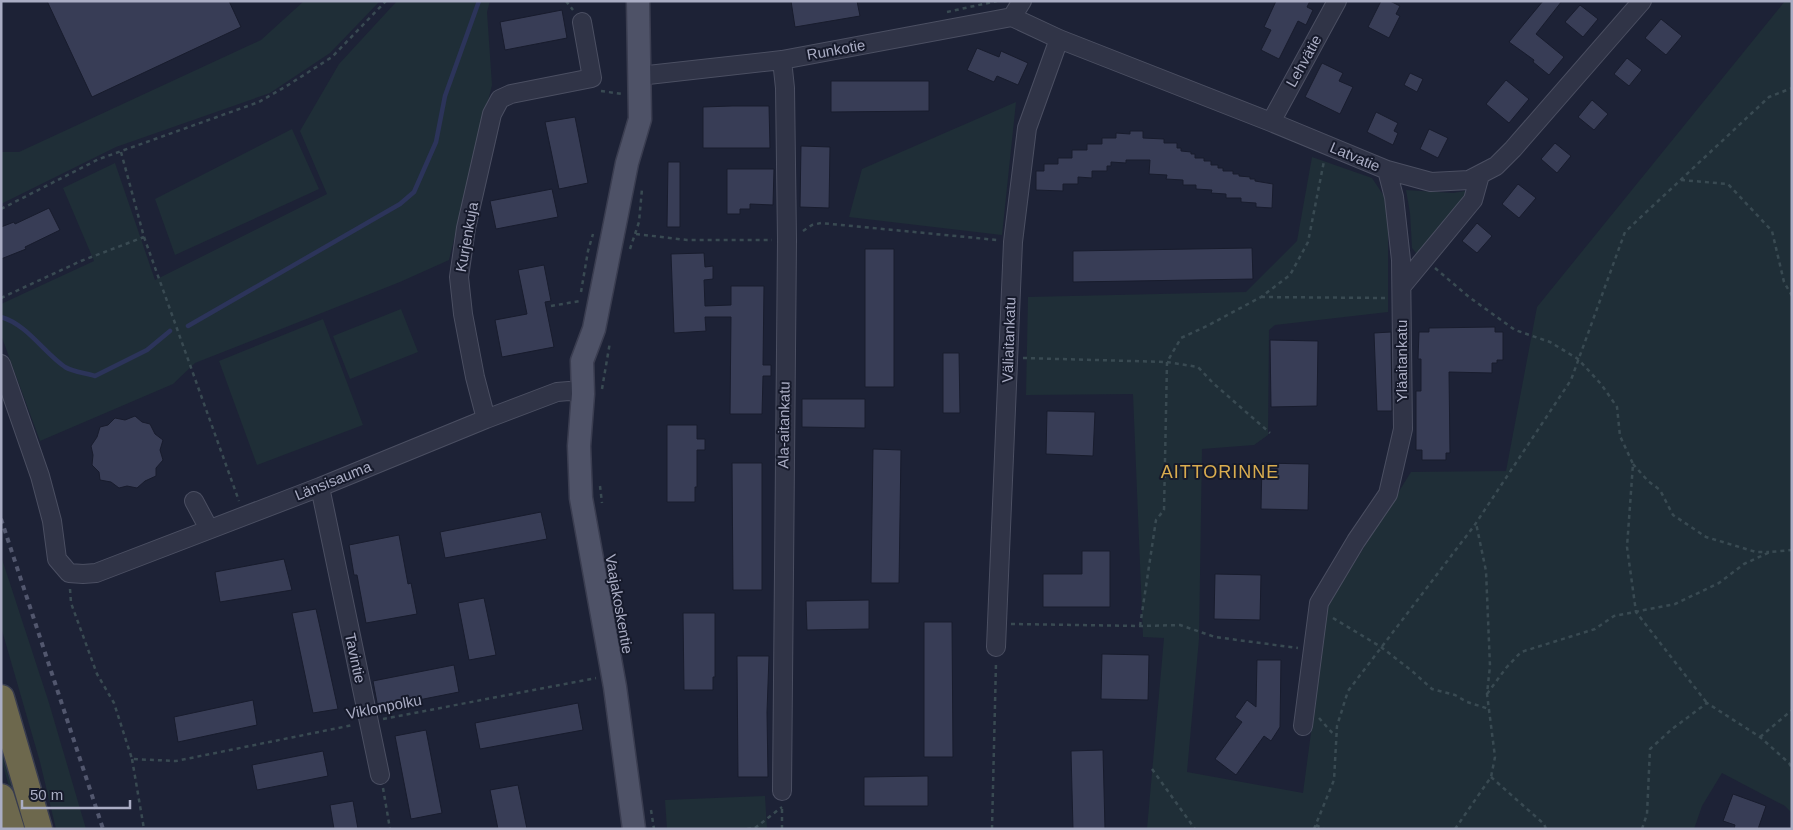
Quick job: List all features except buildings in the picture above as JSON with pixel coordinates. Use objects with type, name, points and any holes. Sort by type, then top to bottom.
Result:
[{"type":"highway","points":[[1,698],[39,829]]},
{"type":"highway","points":[[1,797],[11,829]]},
{"type":"main road","name":"Vaajakoskentie","points":[[634,829],[615,687],[581,498],[579,446],[593,395],[595,364],[594,329],[627,163],[626,117],[639,76],[638,1]]},
{"type":"street","points":[[1012,18],[1022,1]]},
{"type":"street","name":"Lehvätie","points":[[1271,122],[1337,1]]},
{"type":"street","name":"Latvatie","points":[[1012,18],[1059,39],[1271,122],[1387,170],[1430,182],[1469,180],[1496,166],[1513,150],[1642,1]]},
{"type":"street","name":"Runkotie","points":[[639,76],[782,60],[1012,18]]},
{"type":"street","name":"Kurjenkuja","points":[[486,419],[475,377],[463,314],[459,277],[466,228],[492,114],[500,99],[511,94],[592,78],[582,22]]},
{"type":"street","name":"Väliaitankatu","points":[[996,647],[1013,242],[1027,128],[1059,39]]},
{"type":"street","name":"Ala-aitankatu","points":[[782,60],[785,88],[787,240],[782,799]]},
{"type":"street","name":"Yläaitankatu","points":[[1303,726],[1320,603],[1356,541],[1388,494],[1403,429],[1401,260],[1394,198],[1387,170]]},
{"type":"street","points":[[1402,292],[1424,258],[1473,200],[1480,174]]},
{"type":"street","points":[[1,364],[40,476],[52,521],[56,559],[76,574]]},
{"type":"street","name":"Länsisauma","points":[[76,574],[96,573],[320,487],[557,392],[569,391],[593,395]]},
{"type":"street","name":"Tavintie","points":[[320,487],[380,775]]},
{"type":"street","points":[[194,502],[209,529]]},
{"type":"path","points":[[1,209],[99,159],[259,102],[285,88],[332,56],[386,1]]},
{"type":"path","points":[[1324,829],[1315,827],[1334,780],[1336,726],[1348,691],[1476,523],[1571,380],[1625,232],[1769,97],[1792,88]]},
{"type":"path","points":[[599,91],[622,94]]},
{"type":"path","points":[[1140,626],[1156,520],[1164,510],[1167,362],[1181,338],[1261,297],[1290,274],[1308,242],[1327,145]]},
{"type":"path","points":[[121,152],[144,237],[240,504]]},
{"type":"path","points":[[1681,180],[1728,184],[1772,231],[1784,282],[1792,296]]},
{"type":"path","points":[[636,234],[686,240],[787,240],[812,225],[821,223],[1013,242]]},
{"type":"path","points":[[1,298],[81,261],[144,237]]},
{"type":"path","points":[[1424,258],[1469,297],[1515,330],[1550,342],[1578,359],[1601,384],[1617,407],[1620,436],[1633,464],[1648,481],[1660,490],[1673,515],[1706,537],[1756,552],[1792,550]]},
{"type":"path","points":[[1261,297],[1402,292]]},
{"type":"path","points":[[551,306],[580,301]]},
{"type":"path","points":[[1008,357],[1167,362],[1198,367],[1270,434]]},
{"type":"path","points":[[593,395],[603,377]]},
{"type":"path","points":[[1633,464],[1627,548],[1636,612],[1707,702],[1760,737],[1790,762],[1792,768]]},
{"type":"path","points":[[600,479],[602,505]]},
{"type":"path","points":[[1455,829],[1491,777],[1495,757],[1487,694],[1490,666],[1486,571],[1476,523]]},
{"type":"path","points":[[1487,694],[1506,668],[1521,652],[1595,629],[1614,616],[1675,604],[1718,584],[1744,564],[1770,552]]},
{"type":"path","points":[[76,574],[70,603],[97,674],[114,703],[132,759],[144,829]]},
{"type":"path","points":[[1319,610],[1381,647],[1432,689],[1455,695],[1467,702],[1489,709]]},
{"type":"path","points":[[997,624],[1180,625],[1215,637],[1313,651]]},
{"type":"path","points":[[992,829],[996,647]]},
{"type":"path","name":"Viklonpolku","points":[[132,759],[176,761],[369,721],[597,678]]},
{"type":"path","points":[[1642,829],[1647,814],[1650,749],[1707,702]]},
{"type":"path","points":[[1760,737],[1792,710]]},
{"type":"path","points":[[1152,768],[1195,829]]},
{"type":"path","points":[[380,775],[390,829]]},
{"type":"path","points":[[1491,777],[1544,824],[1546,829]]},
{"type":"path","points":[[747,829],[755,828],[782,799]]},
{"type":"path","points":[[782,799],[782,829]]},
{"type":"path","points":[[650,801],[654,829]]},
{"type":"shaded area","points":[[304,1],[380,1],[330,53],[270,93],[116,147],[1,204],[1,152],[19,152],[261,40]]},
{"type":"shaded area","points":[[397,1],[490,1],[487,12],[492,85],[449,260],[400,282],[195,363],[173,384],[40,441],[1,335],[1,304],[94,261],[63,188],[115,163],[155,280],[327,194],[300,131],[339,64]]},
{"type":"shaded area","points":[[1785,1],[1792,1],[1792,813],[1785,806],[1722,773],[1702,806],[1694,829],[1147,829],[1164,638],[1143,637],[1133,394],[1026,395],[1028,297],[1246,292],[1297,241],[1312,157],[1372,178],[1388,202],[1388,312],[1275,325],[1269,330],[1268,435],[1254,445],[1202,449],[1199,639],[1187,772],[1303,793],[1328,605],[1411,472],[1506,471],[1537,307]]},
{"type":"shaded area","points":[[1016,102],[1002,235],[849,217],[862,169]]},
{"type":"shaded area","points":[[292,129],[319,189],[175,255],[155,199]]},
{"type":"shaded area","points":[[1406,190],[1453,193],[1465,191],[1468,194],[1423,253],[1416,253],[1412,248],[1410,213]]},
{"type":"shaded area","points":[[401,309],[418,352],[350,379],[333,336]]},
{"type":"shaded area","points":[[323,319],[363,425],[257,465],[219,361]]},
{"type":"shaded area","points":[[1,556],[49,703],[86,829],[56,829],[40,762],[1,627]]},
{"type":"shaded area","points":[[1,738],[27,829],[21,829],[1,758]]},
{"type":"shaded area","points":[[765,796],[767,829],[667,829],[665,800]]},
{"type":"waterway","points":[[188,326],[400,204],[414,192],[436,142],[445,96],[479,1]]},
{"type":"waterway","points":[[1,317],[11,321],[27,332],[68,369],[95,376],[147,350],[170,331]]},
{"type":"railway","points":[[1,519],[103,829]]},
{"type":"district","name":"AITTORINNE","points":[[1220,472]]}]
